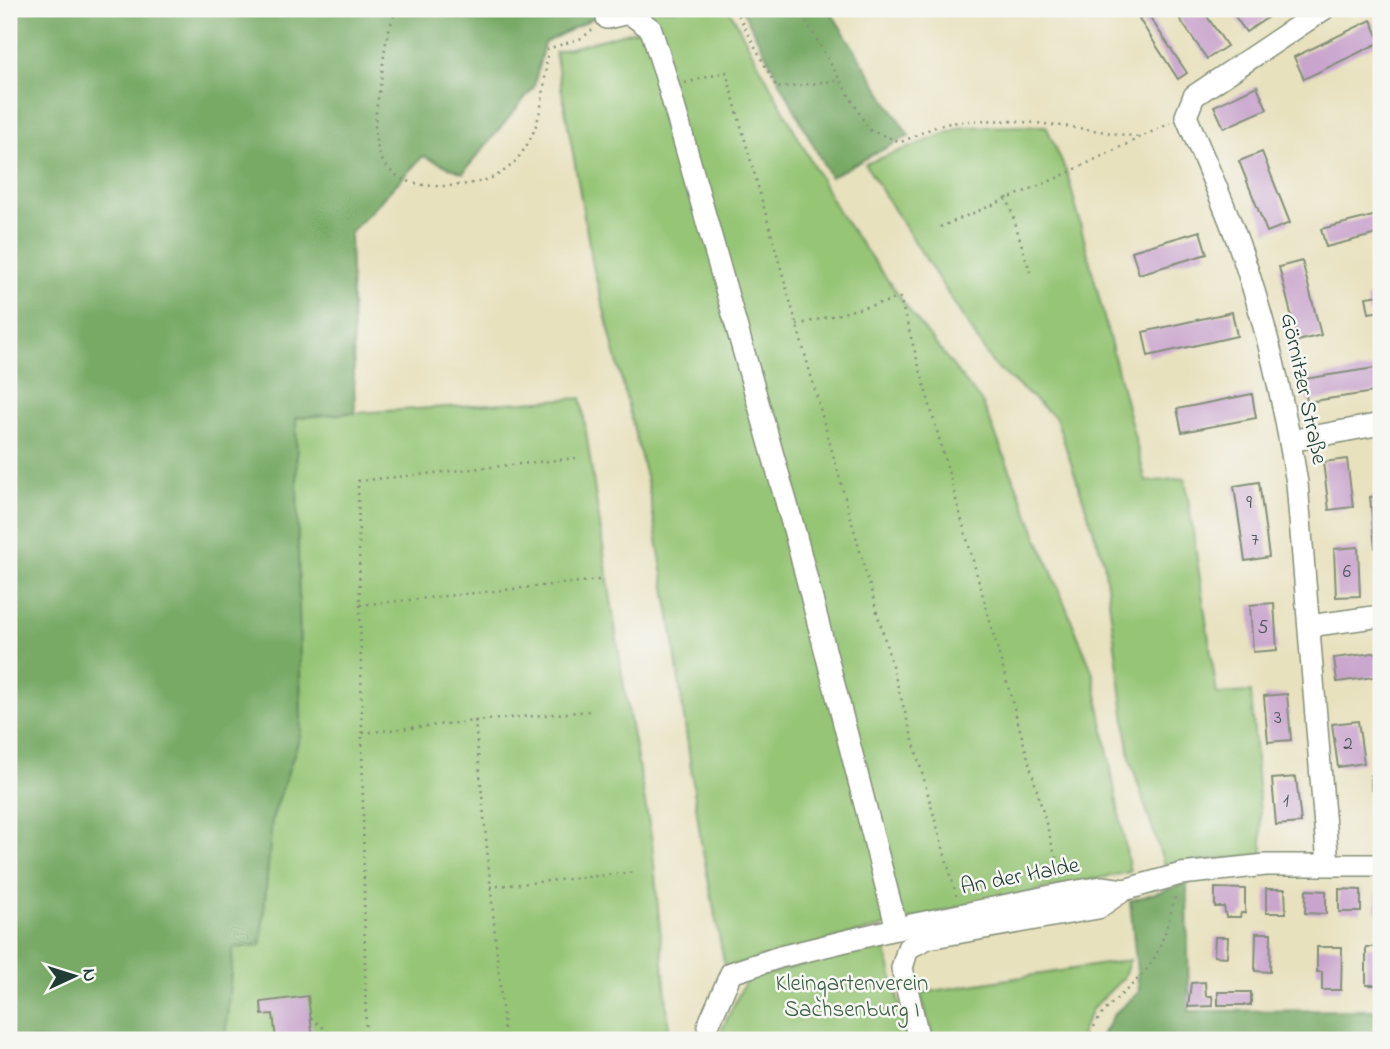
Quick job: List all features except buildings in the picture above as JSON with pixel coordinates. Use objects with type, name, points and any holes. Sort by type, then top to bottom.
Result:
[{"type":"street","points":[[1186,116],[1194,96],[1324,9]]},
{"type":"street","points":[[607,18],[629,13],[651,29],[795,533],[897,929]]},
{"type":"street","name":"Görnitzer Straße","points":[[1186,116],[1253,289],[1272,355],[1290,441],[1309,626],[1328,864]]},
{"type":"street","points":[[1290,441],[1381,424]]},
{"type":"street","points":[[1309,626],[1381,616]]},
{"type":"street","name":"An der Halde","points":[[708,1026],[731,973],[780,957],[897,929],[1066,893],[1102,887],[1124,890],[1181,874],[1218,868],[1381,865]]},
{"type":"street","points":[[917,1032],[902,968],[908,948],[928,938],[1098,908],[1124,890]]},
{"type":"path","points":[[397,9],[384,36],[376,141],[389,167],[406,182],[433,188],[488,182],[508,170],[526,148],[537,122],[548,49],[582,38],[607,18]]},
{"type":"path","points":[[735,9],[777,88],[841,80]]},
{"type":"path","points":[[799,9],[869,130],[901,142],[945,124],[971,121],[1063,126],[1140,137]]},
{"type":"path","points":[[669,87],[726,72],[961,915]]},
{"type":"path","points":[[940,227],[1057,178],[1186,116]]},
{"type":"path","points":[[1007,197],[1030,272]]},
{"type":"path","points":[[797,325],[900,298],[1066,893]]},
{"type":"path","points":[[366,1040],[359,481],[577,458]]},
{"type":"path","points":[[360,605],[599,580]]},
{"type":"path","points":[[362,733],[590,711]]},
{"type":"path","points":[[475,720],[505,1040]]},
{"type":"path","points":[[490,887],[636,872]]},
{"type":"path","points":[[1089,1040],[1092,1029],[1105,1012],[1151,964],[1164,934],[1181,874]]},
{"type":"path","points":[[311,1018],[338,1040]]},
{"type":"green space","points":[[9,9],[611,9],[544,43],[534,87],[463,173],[423,156],[350,233],[355,412],[296,418],[301,733],[272,819],[261,945],[233,948],[225,1040],[9,1040]]},
{"type":"green space","points":[[648,9],[729,9],[839,213],[915,318],[983,404],[1093,673],[1130,872],[963,906],[725,967],[701,842],[672,629],[648,485],[593,266],[555,52],[652,26]]},
{"type":"green space","points":[[742,9],[829,9],[909,136],[830,177]]},
{"type":"green space","points":[[1046,126],[1068,176],[1146,482],[1185,478],[1217,694],[1251,692],[1263,855],[1164,864],[1130,759],[1104,562],[1056,418],[993,364],[865,164],[963,127]]},
{"type":"green space","points":[[581,398],[624,687],[652,841],[670,1040],[225,1040],[233,948],[261,945],[272,819],[301,733],[296,417]]},
{"type":"green space","points":[[1187,883],[1189,1011],[1381,1010],[1381,1040],[1099,1040],[1114,1014],[1139,992],[1130,901]]},
{"type":"green space","name":"Kleingartenverein Sachsenburg I","points":[[884,943],[908,1040],[724,1040],[722,1029],[746,980]]},
{"type":"green space","points":[[1130,960],[1123,978],[1092,1009],[1078,1040],[934,1040],[920,993]]}]
